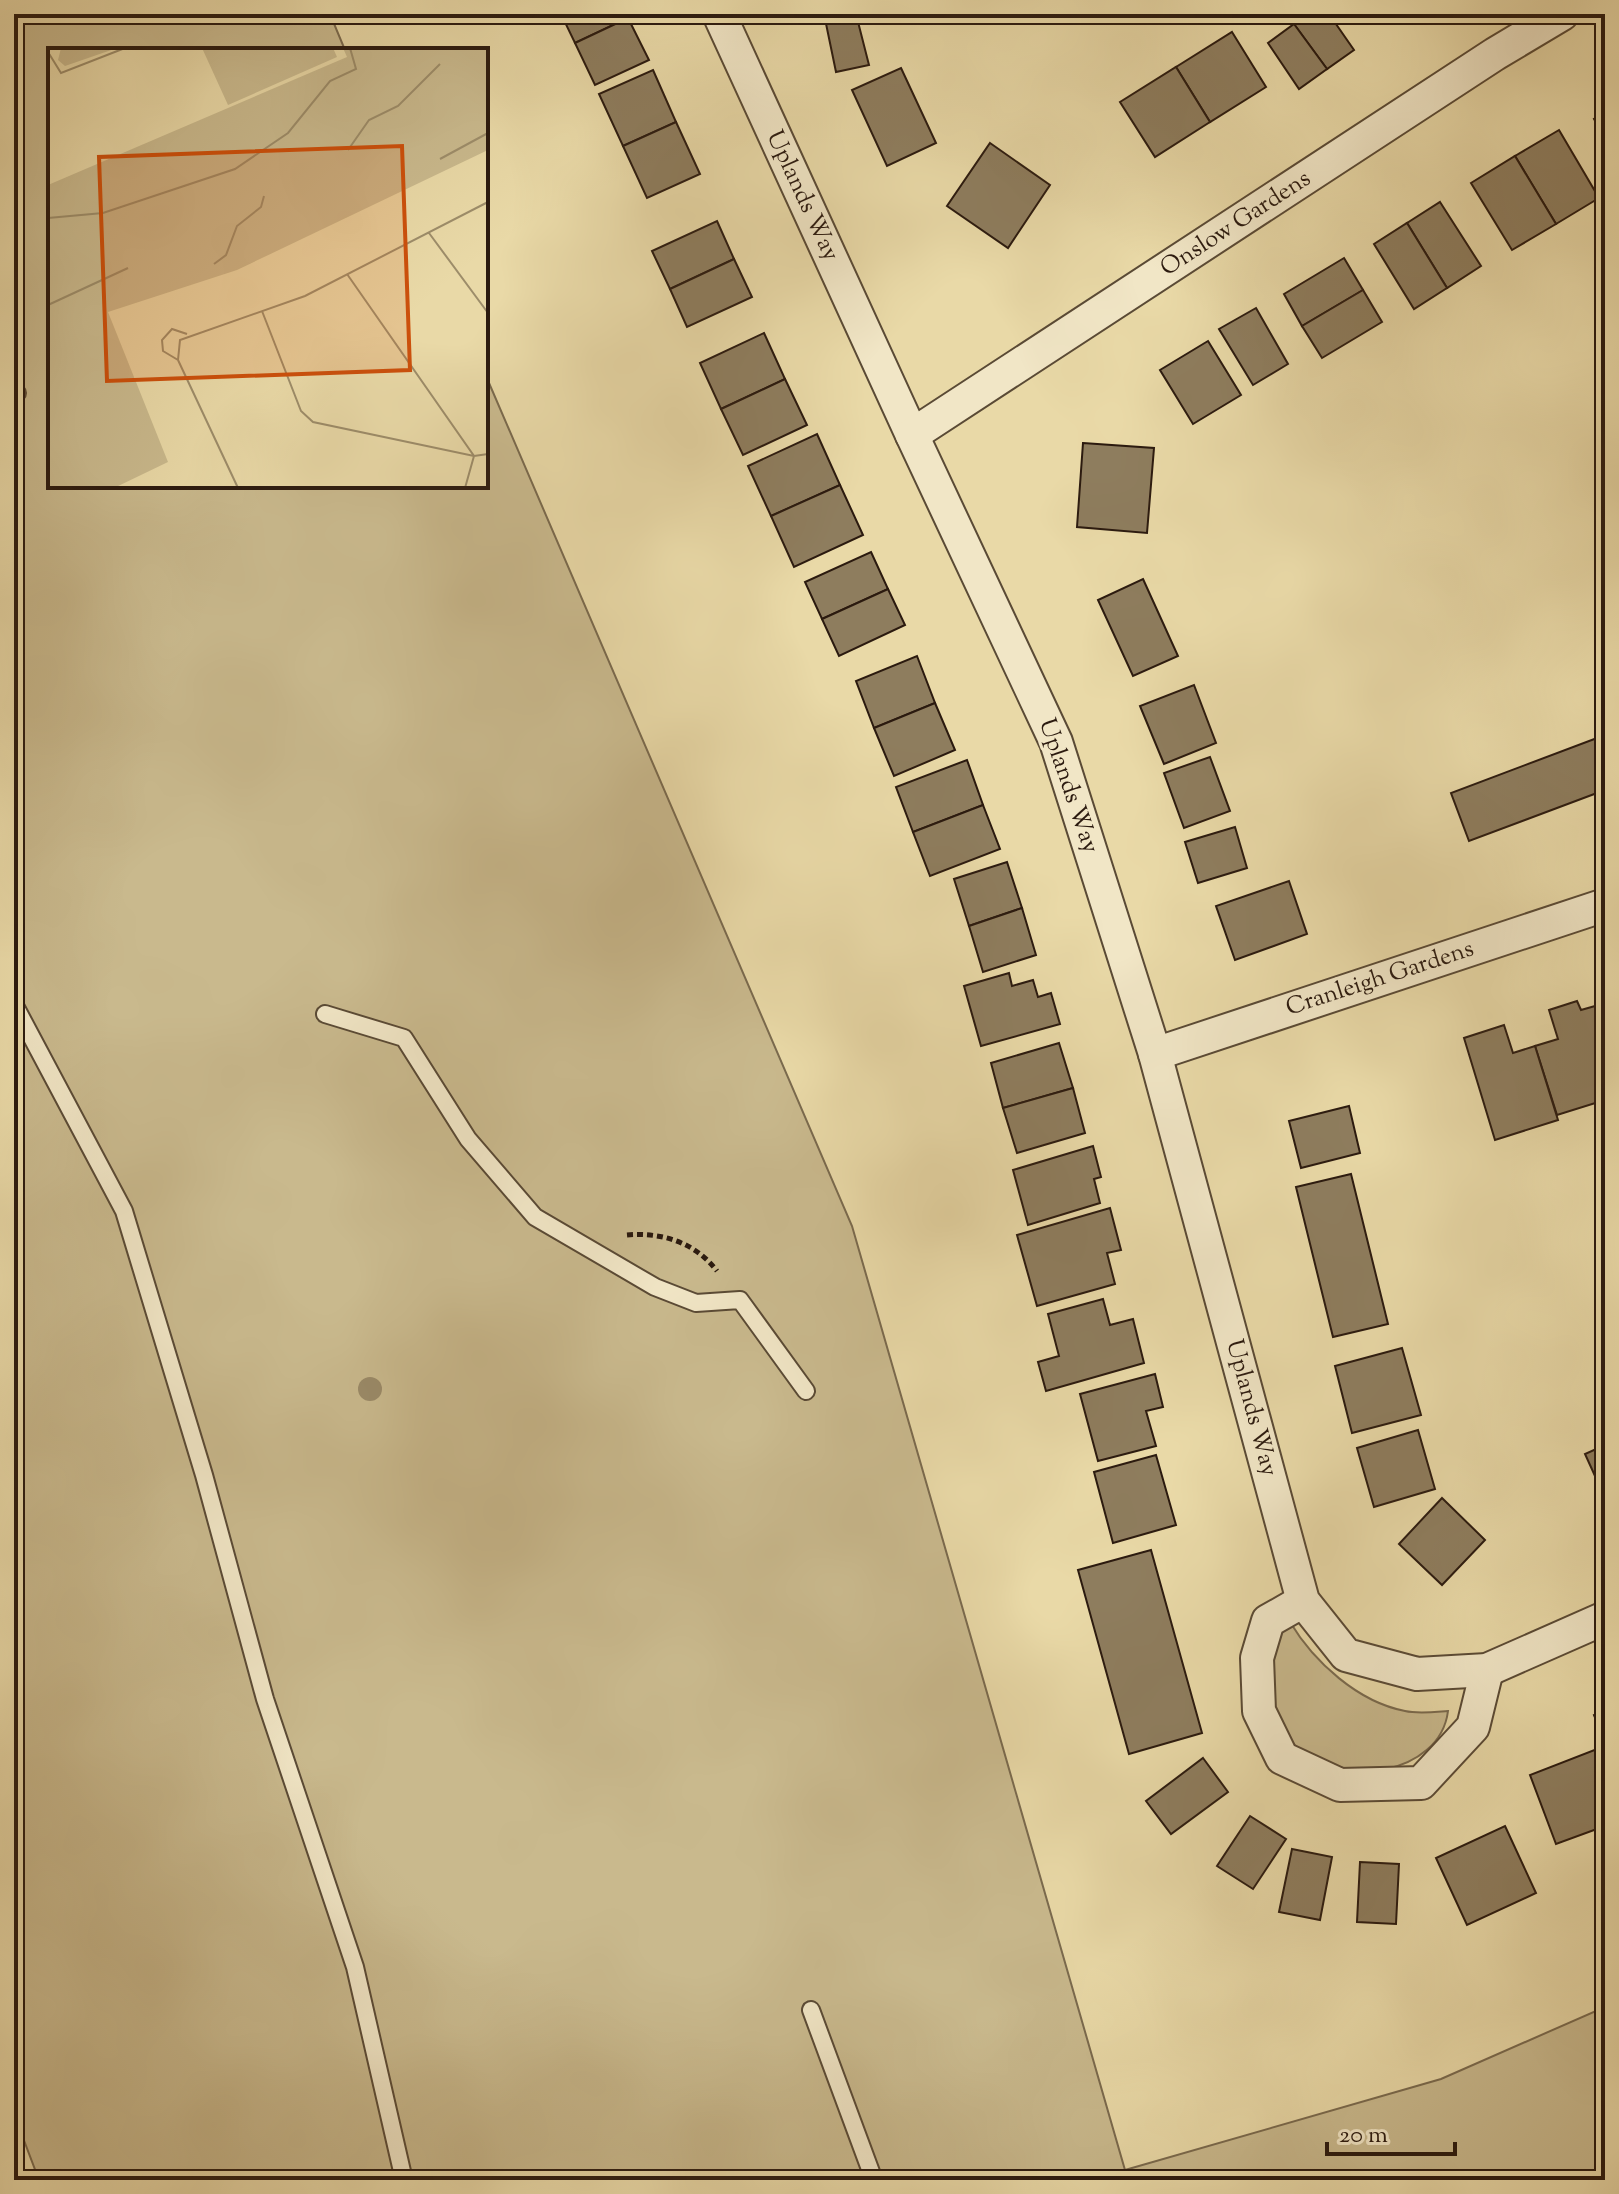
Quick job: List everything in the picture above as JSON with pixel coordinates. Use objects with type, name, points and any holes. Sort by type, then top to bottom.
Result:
[{"type":"street","name":"Uplands Way","points":[[719,14],[1056,742],[1155,1054],[1303,1601],[1346,1655],[1417,1674],[1487,1670]]},
{"type":"street","name":"Onslow Gardens","points":[[912,435],[1495,54],[1562,14]]},
{"type":"street","name":"Cranleigh Gardens","points":[[1155,1054],[1605,905]]},
{"type":"street","points":[[1303,1601],[1268,1621],[1257,1658],[1259,1711],[1282,1758],[1340,1785],[1421,1783],[1473,1727],[1487,1670],[1605,1618]]},
{"type":"lane","points":[[14,1004],[124,1211],[204,1475],[265,1699],[355,1967],[404,2180]]},
{"type":"lane","points":[[325,1014],[404,1038],[468,1139],[535,1217],[655,1287],[696,1303],[740,1300],[806,1391]]},
{"type":"lane","points":[[811,2010],[874,2180]]},
{"type":"path","points":[[597,1253],[625,1235],[652,1233],[675,1238],[713,1265],[740,1300]]},
{"type":"shaded area","points":[[14,14],[330,14],[344,48],[48,48],[48,488],[488,488],[488,381],[852,1226],[1125,2170],[1441,2079],[1605,2007],[1605,2180],[39,2180],[14,2114]]},
{"type":"shaded area","points":[[1290,1622],[1311,1652],[1339,1678],[1371,1699],[1410,1712],[1448,1711],[1441,1733],[1427,1750],[1407,1762],[1384,1770],[1360,1772],[1336,1769],[1315,1761],[1297,1748],[1279,1721],[1266,1681],[1274,1632]]},
{"type":"building","points":[[561,14],[627,14],[628,18],[575,43]]},
{"type":"building","points":[[824,14],[856,14],[869,65],[836,72]]},
{"type":"building","points":[[1308,14],[1329,14],[1354,50],[1327,69],[1294,24]]},
{"type":"building","points":[[628,18],[649,60],[595,85],[575,43]]},
{"type":"building","points":[[1294,24],[1327,69],[1299,89],[1268,43]]},
{"type":"building","points":[[1232,32],[1266,87],[1210,122],[1176,67]]},
{"type":"building","points":[[1176,67],[1210,122],[1155,157],[1120,102]]},
{"type":"building","points":[[901,68],[936,143],[887,166],[852,90]]},
{"type":"building","points":[[653,70],[676,122],[623,146],[599,94]]},
{"type":"building","points":[[1605,113],[1605,139],[1594,119]]},
{"type":"building","points":[[676,122],[700,174],[647,198],[623,146]]},
{"type":"building","points":[[1559,130],[1599,198],[1556,224],[1515,156]]},
{"type":"building","points":[[990,143],[1050,185],[1008,248],[947,206]]},
{"type":"building","points":[[1515,156],[1556,224],[1512,250],[1471,183]]},
{"type":"building","points":[[1440,202],[1481,266],[1447,288],[1407,223]]},
{"type":"building","points":[[717,221],[734,259],[670,289],[652,251]]},
{"type":"building","points":[[1407,223],[1447,288],[1414,309],[1374,244]]},
{"type":"building","points":[[1344,258],[1363,290],[1302,326],[1284,294]]},
{"type":"building","points":[[734,259],[752,297],[687,327],[670,289]]},
{"type":"building","points":[[1363,290],[1382,322],[1322,358],[1302,326]]},
{"type":"building","points":[[1256,308],[1288,364],[1253,385],[1219,329]]},
{"type":"building","points":[[764,333],[785,379],[721,409],[700,363]]},
{"type":"building","points":[[1208,341],[1241,395],[1193,424],[1160,370]]},
{"type":"building","points":[[785,379],[807,425],[743,455],[721,409]]},
{"type":"building","points":[[817,434],[840,485],[771,516],[748,466]]},
{"type":"building","points":[[1083,443],[1154,448],[1147,533],[1077,527]]},
{"type":"building","points":[[840,485],[863,535],[794,567],[771,516]]},
{"type":"building","points":[[871,552],[888,589],[822,619],[805,582]]},
{"type":"building","points":[[1143,579],[1178,656],[1133,676],[1098,600]]},
{"type":"building","points":[[888,589],[905,625],[839,656],[822,619]]},
{"type":"building","points":[[917,656],[935,703],[874,728],[856,681]]},
{"type":"building","points":[[1194,685],[1216,743],[1164,764],[1140,706]]},
{"type":"building","points":[[935,703],[955,750],[894,776],[874,728]]},
{"type":"building","points":[[1605,735],[1605,790],[1469,841],[1451,793]]},
{"type":"building","points":[[1210,757],[1230,811],[1184,828],[1164,773]]},
{"type":"building","points":[[967,760],[983,805],[913,832],[896,787]]},
{"type":"building","points":[[983,805],[1000,849],[930,876],[913,832]]},
{"type":"building","points":[[1235,827],[1247,868],[1198,883],[1185,842]]},
{"type":"building","points":[[1007,862],[1022,908],[969,926],[954,879]]},
{"type":"building","points":[[1289,881],[1307,934],[1235,960],[1216,906]]},
{"type":"building","points":[[1022,908],[1036,955],[983,972],[969,926]]},
{"type":"building","points":[[1009,973],[1012,986],[1033,980],[1038,997],[1051,993],[1060,1024],[981,1046],[964,986]]},
{"type":"building","points":[[1577,1001],[1581,1010],[1595,1006],[1605,1038],[1605,1100],[1557,1115],[1535,1046],[1558,1039],[1549,1010]]},
{"type":"building","points":[[1504,1025],[1513,1053],[1535,1046],[1558,1120],[1495,1140],[1464,1038]]},
{"type":"building","points":[[1059,1043],[1073,1088],[1003,1108],[991,1063]]},
{"type":"building","points":[[1073,1088],[1085,1133],[1017,1153],[1003,1108]]},
{"type":"building","points":[[1349,1106],[1360,1153],[1301,1168],[1289,1121]]},
{"type":"building","points":[[1093,1146],[1101,1177],[1094,1179],[1100,1203],[1028,1225],[1013,1170]]},
{"type":"building","points":[[1351,1174],[1388,1324],[1333,1337],[1296,1187]]},
{"type":"building","points":[[1110,1208],[1121,1250],[1107,1253],[1115,1284],[1037,1306],[1017,1235]]},
{"type":"building","points":[[1103,1299],[1110,1325],[1133,1319],[1144,1363],[1046,1391],[1038,1362],[1059,1356],[1048,1314]]},
{"type":"building","points":[[1402,1348],[1421,1415],[1352,1433],[1335,1366]]},
{"type":"building","points":[[1155,1374],[1163,1407],[1146,1411],[1156,1446],[1098,1461],[1080,1394]]},
{"type":"building","points":[[1418,1430],[1435,1489],[1374,1507],[1357,1448]]},
{"type":"building","points":[[1605,1445],[1605,1498],[1585,1454]]},
{"type":"building","points":[[1156,1455],[1176,1525],[1113,1543],[1094,1472]]},
{"type":"building","points":[[1442,1498],[1485,1540],[1442,1585],[1399,1544]]},
{"type":"building","points":[[1151,1550],[1202,1733],[1129,1754],[1078,1570]]},
{"type":"building","points":[[1605,1711],[1605,1742],[1594,1715]]},
{"type":"building","points":[[1597,1749],[1605,1768],[1605,1826],[1556,1844],[1530,1775]]},
{"type":"building","points":[[1203,1758],[1228,1792],[1171,1834],[1146,1801]]},
{"type":"building","points":[[1250,1816],[1286,1839],[1253,1889],[1217,1866]]},
{"type":"building","points":[[1505,1826],[1536,1893],[1467,1925],[1436,1858]]},
{"type":"building","points":[[1292,1849],[1332,1857],[1320,1920],[1279,1912]]},
{"type":"building","points":[[1360,1862],[1399,1864],[1396,1924],[1357,1922]]}]
